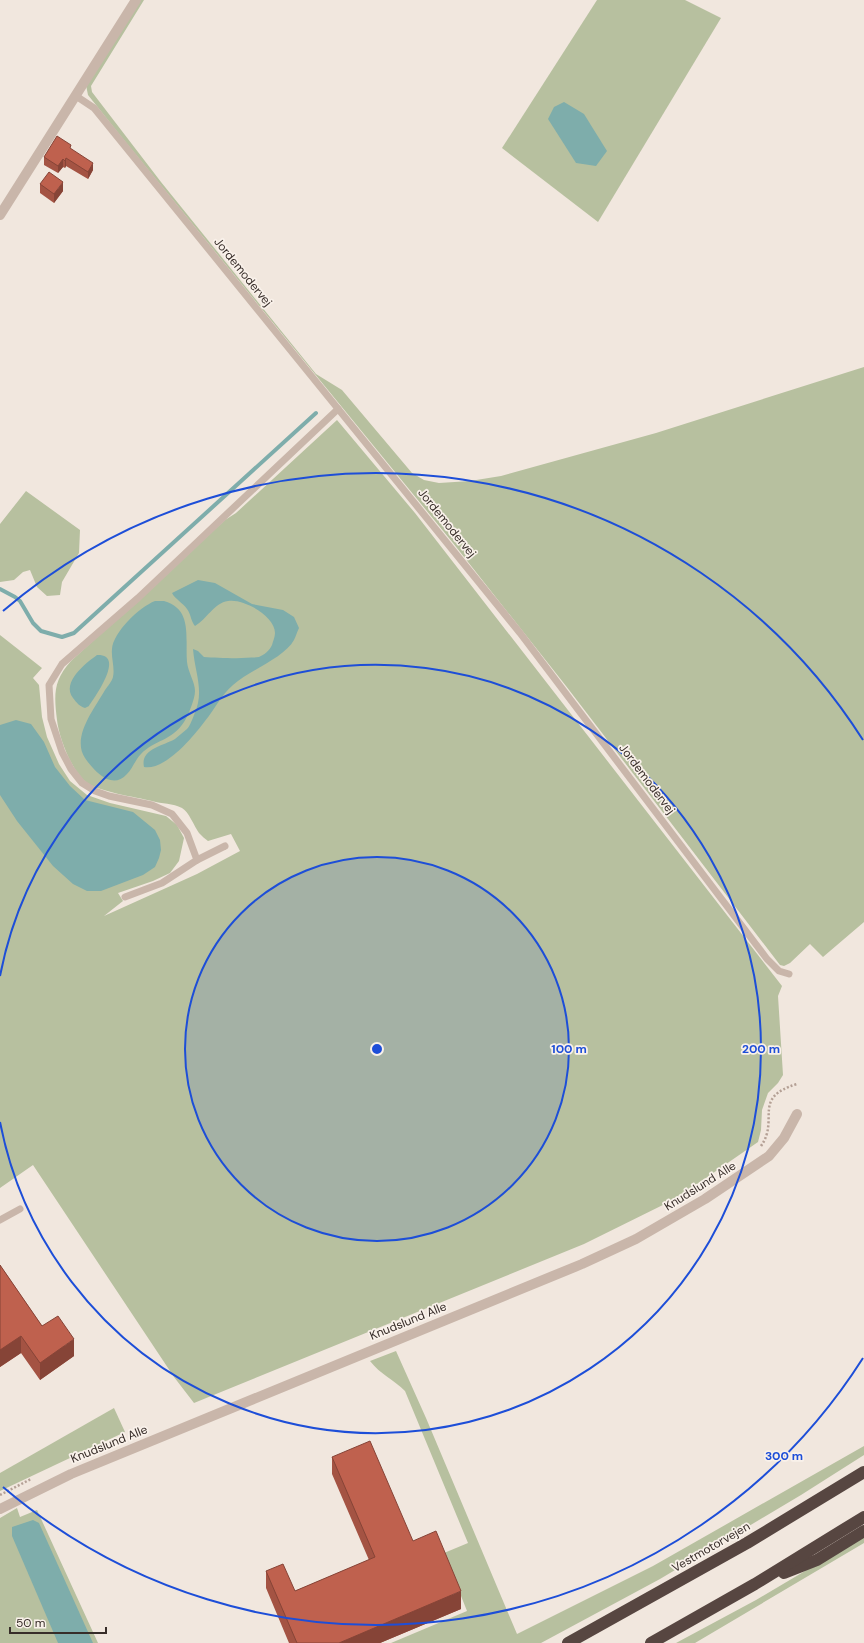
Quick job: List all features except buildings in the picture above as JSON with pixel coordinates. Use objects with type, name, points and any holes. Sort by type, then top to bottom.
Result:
[{"type":"highway","name":"Vestmotorvejen","points":[[568,1643],[748,1543],[864,1472]]},
{"type":"highway","points":[[651,1643],[755,1584],[864,1517]]},
{"type":"highway","points":[[755,1584],[817,1560],[864,1530]]},
{"type":"street","points":[[0,215],[136,0]]},
{"type":"street","name":"Knudslund Alle","points":[[0,1509],[70,1474],[582,1264],[636,1239],[705,1199],[769,1156],[784,1138],[797,1114]]},
{"type":"lane","name":"Jordemodervej","points":[[76,96],[94,108],[520,633],[767,959],[779,971],[789,974]]},
{"type":"lane","points":[[197,860],[187,833],[172,814],[152,805],[95,792],[82,783],[71,770],[62,752],[51,719],[50,685],[62,664],[138,598],[338,409]]},
{"type":"lane","points":[[125,897],[162,883],[197,860],[225,846]]},
{"type":"lane","points":[[0,1220],[20,1209]]},
{"type":"path","points":[[760,1147],[766,1139],[769,1104],[775,1095],[782,1090],[797,1084]]},
{"type":"path","points":[[0,1495],[33,1478]]},
{"type":"green space","points":[[139,0],[144,0],[91,86],[92,92],[161,182],[316,374],[342,390],[412,473],[424,480],[439,483],[470,481],[501,476],[656,433],[864,367],[864,922],[823,957],[810,944],[790,963],[784,966],[780,965],[566,686],[453,543],[88,95],[86,85]]},
{"type":"green space","points":[[597,0],[685,0],[721,18],[598,222],[502,148]]},
{"type":"green space","points":[[337,420],[415,513],[782,986],[778,996],[783,1075],[778,1083],[768,1093],[762,1110],[761,1130],[758,1142],[677,1198],[584,1244],[194,1403],[174,1377],[33,1165],[0,1188],[0,635],[42,668],[33,678],[39,685],[42,717],[47,737],[59,764],[70,781],[87,795],[110,803],[166,816],[177,825],[184,838],[179,861],[170,873],[153,881],[118,893],[123,901],[104,916],[197,874],[240,851],[231,834],[208,841],[199,833],[185,810],[179,806],[109,792],[87,783],[81,778],[71,763],[60,736],[56,711],[56,689],[61,675],[71,661]]},
{"type":"green space","points":[[26,491],[80,530],[79,553],[62,582],[60,595],[47,596],[37,587],[30,570],[23,572],[14,580],[0,582],[0,524]]},
{"type":"green space","points":[[396,1351],[426,1418],[517,1634],[653,1566],[864,1446],[864,1455],[801,1495],[660,1579],[541,1643],[391,1643],[467,1611],[444,1553],[468,1543],[405,1391],[378,1370],[370,1361]]},
{"type":"green space","points":[[114,1408],[125,1432],[0,1491],[0,1473]]},
{"type":"green space","points":[[17,1508],[20,1517],[37,1510],[98,1643],[0,1643],[0,1518]]},
{"type":"green space","points":[[864,1536],[864,1543],[695,1643],[676,1643],[756,1600]]},
{"type":"water","points":[[564,102],[584,114],[607,151],[596,166],[576,163],[548,119],[554,107]]},
{"type":"water","points":[[198,580],[215,583],[252,604],[283,610],[294,617],[299,628],[294,640],[283,653],[240,679],[229,689],[200,727],[178,751],[161,764],[152,767],[144,767],[145,756],[149,752],[175,739],[187,729],[192,721],[199,698],[193,649],[198,651],[204,657],[259,657],[265,654],[272,645],[275,633],[274,627],[270,620],[257,610],[242,602],[223,602],[195,626],[187,609],[172,593]]},
{"type":"water","points":[[155,601],[164,601],[173,605],[180,611],[186,626],[187,662],[195,688],[193,703],[186,719],[174,733],[146,749],[139,756],[129,772],[121,779],[109,780],[98,773],[85,758],[81,750],[83,732],[86,723],[112,679],[114,670],[112,649],[113,643],[117,636],[128,621],[142,609]]},
{"type":"water","points":[[97,655],[105,657],[109,661],[109,668],[102,686],[89,706],[85,708],[77,703],[73,698],[70,692],[70,686],[72,679],[81,668]]},
{"type":"water","points":[[16,720],[31,724],[44,742],[55,767],[70,786],[85,800],[133,812],[155,830],[160,840],[161,850],[155,867],[143,875],[101,891],[87,891],[73,884],[53,866],[17,821],[0,795],[0,725]]},
{"type":"water","points":[[33,1520],[39,1523],[93,1643],[58,1643],[12,1536],[12,1527]]},
{"type":"waterway","points":[[0,589],[20,601],[33,623],[41,631],[62,637],[74,633],[316,413]]}]
